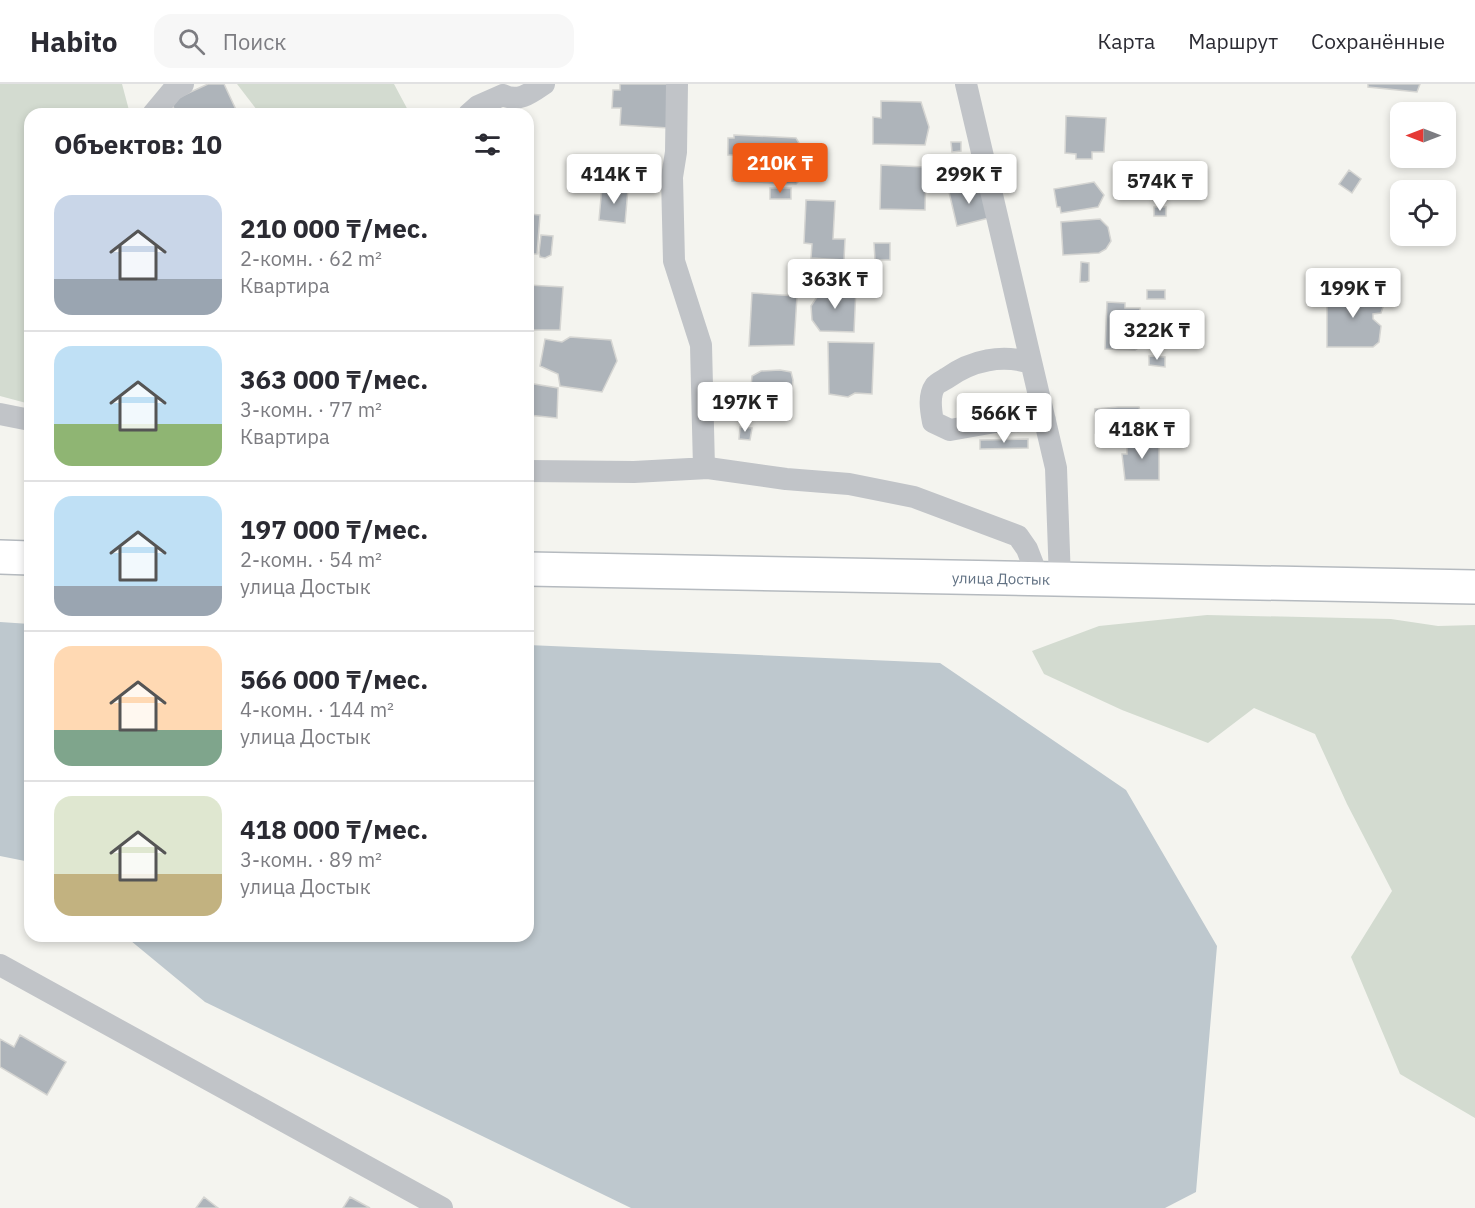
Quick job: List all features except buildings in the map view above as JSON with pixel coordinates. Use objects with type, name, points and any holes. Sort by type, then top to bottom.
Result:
[{"type":"main road","points":[[0,557],[24,558]]},
{"type":"main road","name":"улица Достык","points":[[534,568],[1475,587]]},
{"type":"street","points":[[158,108],[173,90],[183,84]]},
{"type":"street","points":[[476,108],[500,89],[510,99],[520,98],[544,84]]},
{"type":"street","points":[[677,84],[676,152],[672,177],[674,261],[688,297],[701,345],[704,468]]},
{"type":"street","points":[[966,84],[1056,468],[1058,542],[1049,580]]},
{"type":"street","points":[[1031,363],[1012,357],[981,361],[958,370],[935,386],[930,403],[933,423],[950,430],[995,422],[1045,420]]},
{"type":"street","points":[[0,414],[24,419]]},
{"type":"street","points":[[534,471],[634,472],[704,468],[786,479],[849,484],[914,497],[1018,536],[1058,542]]},
{"type":"street","points":[[1018,536],[1049,580]]},
{"type":"street","points":[[0,965],[442,1208]]},
{"type":"shaded area","points":[[0,84],[122,84],[128,108],[24,108],[24,402],[0,396]]},
{"type":"shaded area","points":[[237,84],[394,84],[407,108],[255,108]]},
{"type":"shaded area","points":[[1207,615],[1391,619],[1438,626],[1475,625],[1475,1118],[1400,1074],[1351,957],[1392,891],[1347,804],[1315,734],[1254,708],[1208,743],[1122,710],[1044,674],[1032,651],[1099,626]]},
{"type":"shaded area","points":[[0,622],[24,624],[24,861],[0,856]]},
{"type":"shaded area","points":[[534,645],[940,663],[1126,790],[1217,946],[1196,1192],[1165,1208],[631,1208],[205,1002],[132,942],[534,942]]}]
